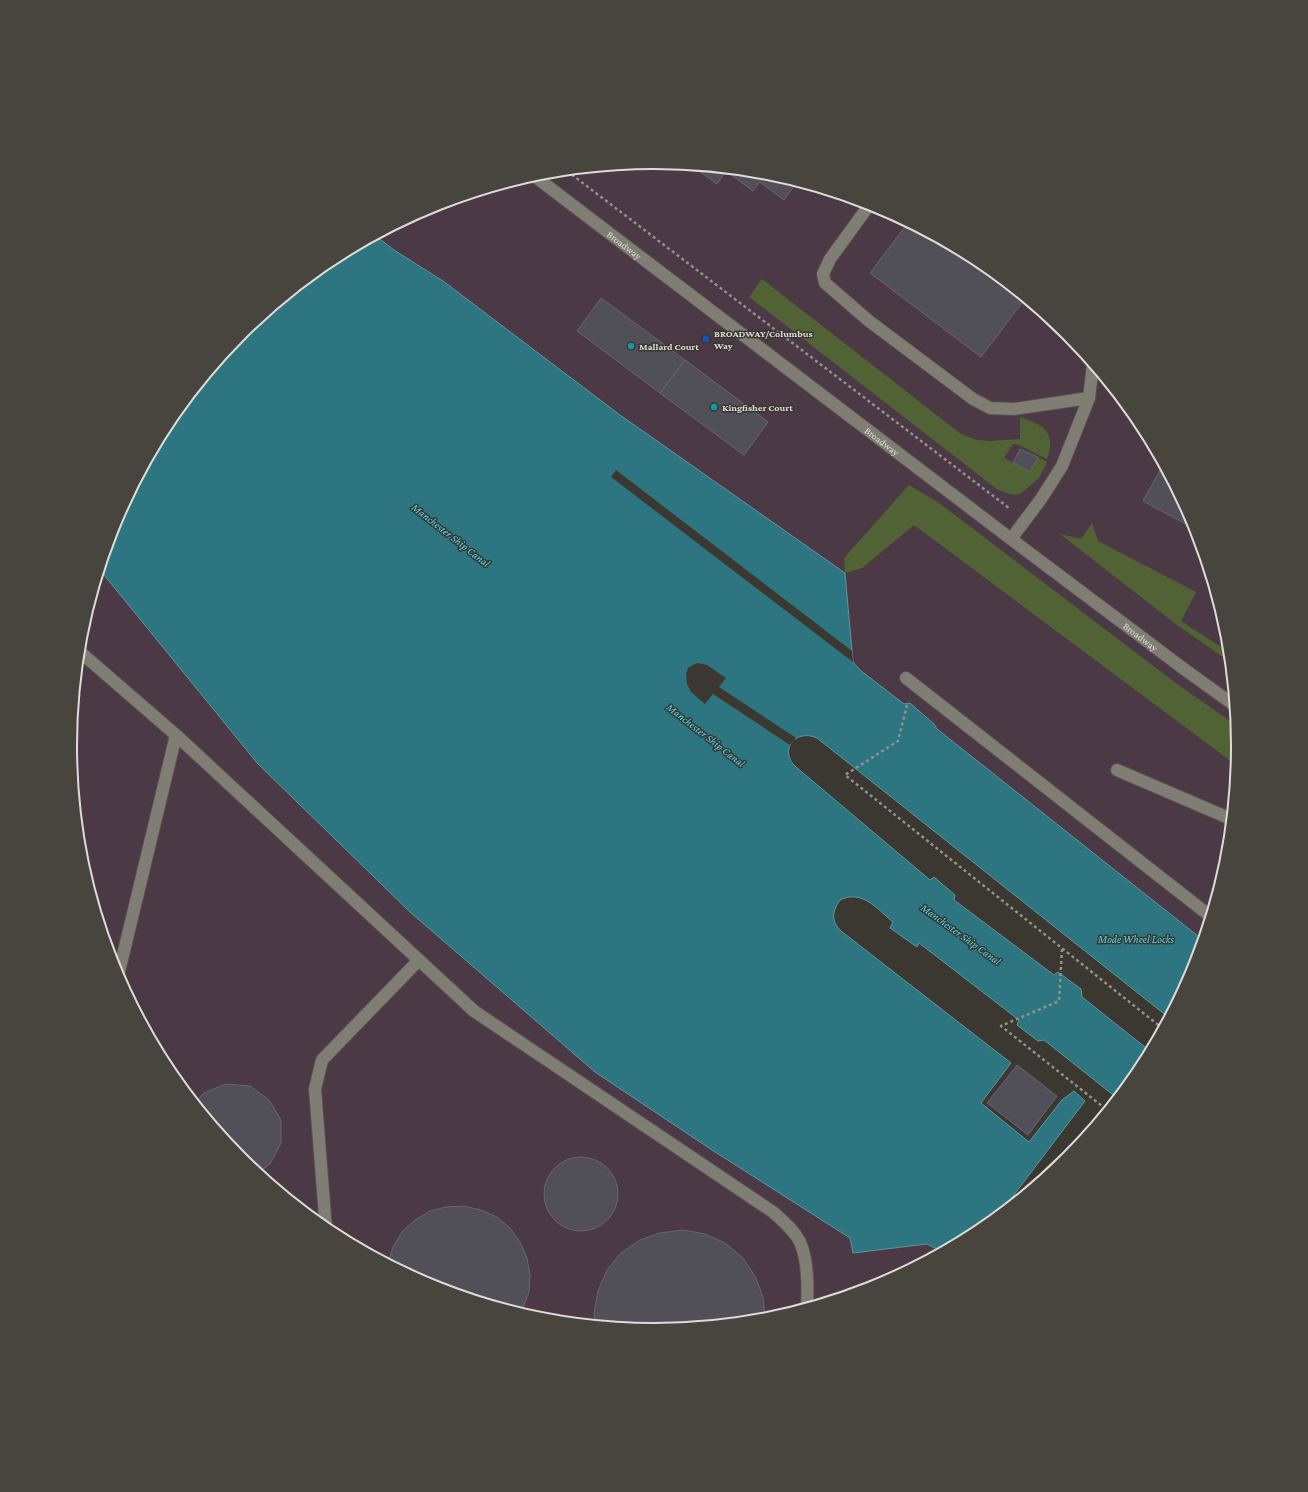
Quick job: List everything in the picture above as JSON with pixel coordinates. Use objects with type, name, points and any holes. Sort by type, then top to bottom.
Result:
[{"type":"street","name":"Broadway","points":[[540,180],[1011,539],[1229,701]]},
{"type":"street","points":[[866,210],[830,259],[824,274],[825,283],[869,321],[973,399],[990,408],[1014,409],[1089,398]]},
{"type":"street","points":[[1011,539],[1026,520],[1062,466],[1089,398],[1093,372]]},
{"type":"street","points":[[84,656],[176,735],[474,1011],[773,1212],[788,1226],[800,1242],[806,1265],[807,1302]]},
{"type":"street","points":[[910,680],[1206,913]]},
{"type":"street","points":[[120,966],[176,735]]},
{"type":"street","points":[[1117,770],[1226,818]]},
{"type":"street","points":[[325,1220],[315,1089],[322,1060],[419,960]]},
{"type":"path","points":[[573,175],[1026,520]]},
{"type":"path","points":[[910,680],[898,741],[845,776],[1159,1025]]},
{"type":"path","points":[[1062,948],[1059,1001],[1001,1026],[1104,1107]]},
{"type":"shaded area","points":[[616,170],[692,170],[767,180],[839,200],[875,213],[942,246],[975,266],[1034,312],[1062,338],[1088,366],[1134,425],[1154,458],[1187,525],[1211,597],[1220,633],[1230,708],[1230,784],[1220,859],[1198,936],[937,729],[934,724],[904,704],[860,670],[620,415],[443,281],[394,250],[380,239],[433,213],[505,189],[541,180]]},
{"type":"shaded area","points":[[104,575],[258,764],[410,912],[595,1072],[712,1150],[850,1238],[854,1253],[927,1244],[937,1249],[875,1279],[803,1303],[767,1312],[692,1322],[616,1322],[541,1312],[469,1292],[433,1279],[365,1246],[333,1226],[303,1204],[246,1154],[196,1097],[174,1067],[154,1034],[137,1001],[121,967],[108,931],[88,859],[78,784],[77,746],[78,708],[82,671],[88,633]]},
{"type":"green space","points":[[762,279],[961,434],[977,440],[990,441],[1020,439],[1020,417],[1041,427],[1049,436],[1050,450],[1047,459],[1019,445],[1013,444],[1004,458],[1030,472],[1038,457],[1047,462],[1039,478],[1020,494],[1013,495],[998,490],[749,297]]},
{"type":"green space","points":[[909,485],[939,503],[1177,684],[1230,721],[1231,761],[914,525],[862,568],[845,573],[844,558]]},
{"type":"green space","points":[[1092,523],[1098,541],[1196,592],[1181,621],[1222,648],[1224,658],[1177,625],[1060,534],[1081,539]]},
{"type":"water","points":[[380,239],[394,250],[443,281],[620,415],[845,573],[853,662],[860,670],[904,704],[910,703],[934,724],[937,729],[1198,936],[1187,967],[1164,1014],[817,738],[802,736],[796,739],[789,748],[789,754],[791,761],[796,767],[930,880],[934,877],[955,895],[954,900],[1054,975],[1058,972],[1081,989],[1082,997],[1146,1048],[1113,1095],[1044,1040],[1038,1041],[1017,1025],[1019,1020],[919,943],[917,947],[890,928],[893,922],[875,906],[855,897],[848,897],[840,900],[835,908],[834,920],[841,931],[1011,1063],[981,1103],[1029,1142],[1062,1100],[1074,1091],[1085,1101],[1011,1199],[975,1226],[937,1249],[927,1244],[853,1253],[850,1238],[712,1150],[595,1072],[410,912],[258,764],[104,575],[121,525],[154,457],[174,425],[196,395],[246,338],[274,312],[333,266]]},
{"type":"pier","points":[[616,470],[852,651],[853,662],[611,477]]},
{"type":"pier","points":[[698,663],[707,665],[726,678],[719,687],[796,738],[790,745],[713,694],[705,704],[691,692],[687,684],[686,674],[688,668]]},
{"type":"building","points":[[699,171],[724,173],[717,184]]},
{"type":"building","points":[[730,174],[767,180],[794,187],[784,200],[760,182],[753,191]]},
{"type":"building","points":[[905,227],[942,246],[975,266],[1022,302],[981,357],[870,273]]},
{"type":"building","name":"Mallard Court","points":[[601,298],[685,360],[660,393],[577,331]]},
{"type":"building","name":"Kingfisher Court","points":[[685,360],[768,422],[744,455],[660,393]]},
{"type":"building","points":[[1020,449],[1038,457],[1030,472],[1013,463]]},
{"type":"building","points":[[1160,470],[1187,525],[1143,501]]},
{"type":"building","points":[[1017,1065],[1057,1096],[1028,1135],[987,1103]]},
{"type":"building","points":[[226,1084],[250,1086],[269,1100],[281,1120],[281,1143],[270,1164],[263,1169],[246,1154],[198,1100],[204,1093]]},
{"type":"building","points":[[581,1157],[595,1160],[607,1168],[615,1180],[618,1194],[615,1208],[607,1220],[595,1228],[581,1231],[567,1228],[555,1220],[547,1208],[544,1194],[547,1180],[555,1168],[567,1160]]},
{"type":"building","points":[[464,1206],[481,1210],[497,1217],[510,1228],[520,1242],[527,1258],[530,1275],[529,1292],[523,1308],[469,1292],[433,1279],[389,1258],[393,1247],[402,1232],[415,1220],[430,1211],[446,1207]]},
{"type":"building","points":[[683,1230],[705,1234],[725,1243],[742,1257],[755,1276],[763,1297],[764,1312],[692,1322],[654,1323],[595,1320],[594,1313],[598,1291],[607,1270],[621,1253],[640,1240],[660,1233]]},
{"type":"place","name":"BROADWAY/Columbus Way","points":[[706,339]]},
{"type":"place","name":"Mallard Court","points":[[631,346]]},
{"type":"place","name":"Kingfisher Court","points":[[714,407]]},
{"type":"water label","name":"Manchester Ship Canal","points":[[451,535]]},
{"type":"water label","name":"Manchester Ship Canal","points":[[706,735]]},
{"type":"water label","name":"Manchester Ship Canal","points":[[961,934]]},
{"type":"water label","name":"Mode Wheel Locks","points":[[1136,939]]}]
